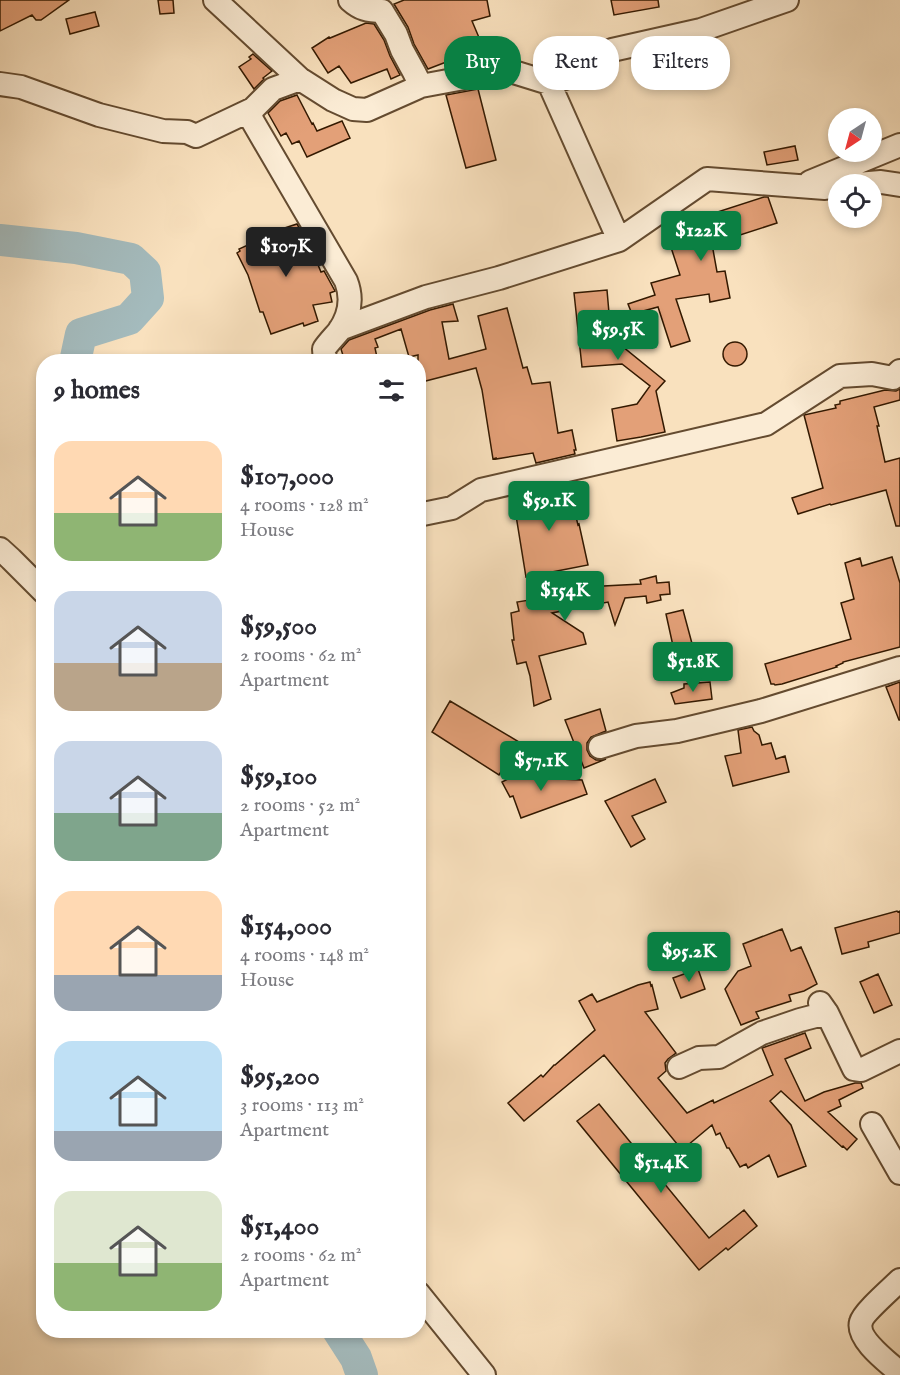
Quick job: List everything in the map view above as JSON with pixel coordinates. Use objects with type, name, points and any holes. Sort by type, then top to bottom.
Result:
[{"type":"street","points":[[215,0],[300,79],[333,100],[353,109],[367,110],[421,86],[507,69],[533,78]]},
{"type":"street","points":[[350,0],[358,7],[369,11],[383,5],[402,50],[421,86]]},
{"type":"street","points":[[619,49],[700,30],[787,0]]},
{"type":"street","points":[[0,84],[21,87],[99,115],[163,131],[187,132],[196,136],[253,109],[273,89],[300,79]]},
{"type":"street","points":[[552,90],[619,240]]},
{"type":"street","points":[[253,109],[252,120],[350,292],[350,308],[340,329],[324,349],[324,354]]},
{"type":"street","points":[[801,186],[900,145]]},
{"type":"street","points":[[340,329],[426,297],[499,278],[619,240],[707,178],[828,188]]},
{"type":"street","points":[[882,182],[900,184]]},
{"type":"street","points":[[426,513],[452,508],[481,490],[766,424],[840,376],[872,374],[892,378],[900,371]]},
{"type":"street","points":[[0,549],[36,584]]},
{"type":"street","points":[[600,747],[636,736],[677,731],[761,711],[900,668]]},
{"type":"street","points":[[679,1067],[699,1058],[719,1057],[762,1033],[800,1020],[824,1008],[854,1069],[861,1070],[900,1051]]},
{"type":"street","points":[[872,1124],[900,1173]]},
{"type":"street","points":[[900,1280],[864,1316],[860,1324],[862,1335],[900,1373]]},
{"type":"street","points":[[426,1303],[484,1375]]},
{"type":"building","points":[[0,0],[69,0],[41,20],[36,20],[32,15],[0,31]]},
{"type":"building","points":[[158,0],[173,0],[174,13],[160,14]]},
{"type":"building","points":[[404,0],[487,0],[490,16],[472,21],[478,36],[444,36],[444,63],[428,69],[394,4]]},
{"type":"building","points":[[611,0],[658,0],[659,7],[614,15]]},
{"type":"building","points":[[95,12],[99,26],[70,34],[66,19]]},
{"type":"building","points":[[366,23],[374,24],[400,75],[391,79],[387,69],[351,83],[339,66],[328,73],[312,48],[329,37]]},
{"type":"building","points":[[253,54],[272,71],[254,89],[239,67],[251,59],[249,57]]},
{"type":"building","points":[[478,90],[496,160],[466,168],[446,95]]},
{"type":"building","points":[[297,95],[317,131],[342,121],[350,138],[307,157],[299,141],[292,144],[286,133],[281,136],[268,113],[280,101]]},
{"type":"building","points":[[795,146],[798,160],[767,165],[764,152]]},
{"type":"building","points":[[768,197],[777,223],[712,244],[717,272],[725,271],[730,298],[710,302],[709,294],[676,299],[690,341],[671,347],[658,307],[632,314],[628,304],[655,295],[651,283],[680,275],[665,229]]},
{"type":"building","points":[[297,224],[321,272],[324,271],[335,291],[330,293],[332,302],[313,305],[318,321],[304,326],[303,323],[271,334],[237,253],[239,249],[261,239],[260,236]]},
{"type":"building","points":[[607,290],[609,313],[629,311],[638,342],[622,346],[665,381],[656,391],[665,432],[617,441],[612,409],[637,404],[650,386],[622,364],[582,367],[574,293]]},
{"type":"building","points":[[453,304],[458,321],[442,322],[449,359],[486,349],[478,316],[507,308],[523,368],[527,367],[532,384],[550,382],[558,433],[572,430],[575,454],[536,463],[533,453],[493,459],[482,390],[476,368],[426,381],[426,354],[408,354],[401,329],[375,339],[378,347],[375,348],[376,354],[343,354],[341,349],[349,340],[430,310]]},
{"type":"building","points":[[735,342],[743,346],[747,354],[743,362],[735,366],[727,362],[723,354],[727,346]]},
{"type":"building","points":[[900,389],[900,400],[874,407],[885,462],[900,458],[900,526],[896,526],[886,490],[798,514],[792,498],[823,488],[804,415],[836,408],[835,405],[840,404],[840,401],[885,390]]},
{"type":"building","points":[[568,484],[588,565],[526,577],[513,497]]},
{"type":"building","points":[[892,557],[900,583],[900,647],[843,662],[837,667],[782,684],[771,684],[765,664],[851,639],[841,603],[854,599],[845,563],[860,558],[862,566]]},
{"type":"building","points":[[656,576],[657,583],[669,582],[670,594],[660,595],[661,600],[647,603],[646,596],[625,598],[615,625],[608,602],[552,613],[583,633],[586,644],[539,656],[551,699],[534,706],[526,662],[517,664],[512,640],[514,640],[511,613],[519,611],[517,602],[530,600],[528,590],[641,584],[640,580]]},
{"type":"building","points":[[683,610],[694,651],[675,655],[666,614]]},
{"type":"building","points":[[710,682],[712,699],[675,704],[671,693],[684,688],[684,684]]},
{"type":"building","points":[[900,682],[900,720],[899,720],[886,687]]},
{"type":"building","points":[[450,701],[519,742],[499,775],[432,732]]},
{"type":"building","points":[[600,709],[606,731],[591,737],[587,743],[587,750],[596,760],[606,759],[584,768],[565,720]]},
{"type":"building","points":[[752,727],[759,735],[762,745],[771,743],[776,759],[785,756],[789,772],[733,786],[725,756],[741,753],[738,730]]},
{"type":"building","points":[[531,767],[537,778],[582,780],[587,794],[521,818],[513,796],[510,797],[502,782]]},
{"type":"building","points":[[655,779],[666,802],[632,816],[645,839],[631,847],[605,801]]},
{"type":"building","points":[[900,911],[900,933],[868,942],[869,947],[842,954],[835,928]]},
{"type":"building","points":[[782,929],[791,951],[801,947],[817,984],[789,995],[791,1001],[756,1012],[759,1018],[741,1025],[725,989],[738,971],[751,966],[743,944]]},
{"type":"building","points":[[698,969],[705,989],[681,998],[673,978]]},
{"type":"building","points":[[878,974],[892,1005],[874,1013],[860,982]]},
{"type":"building","points":[[650,982],[658,1009],[645,1012],[676,1053],[665,1063],[666,1071],[658,1078],[687,1113],[773,1075],[762,1048],[805,1033],[811,1048],[785,1059],[805,1101],[824,1092],[861,1083],[863,1088],[839,1100],[841,1106],[828,1112],[857,1139],[847,1150],[842,1147],[781,1091],[770,1101],[791,1125],[806,1166],[778,1177],[769,1155],[748,1168],[746,1164],[740,1167],[720,1133],[716,1135],[712,1125],[682,1150],[604,1055],[524,1121],[508,1103],[541,1075],[543,1077],[595,1030],[579,1001],[592,994],[597,1002]]},
{"type":"building","points":[[599,1104],[709,1238],[744,1210],[757,1226],[699,1270],[577,1121]]},
{"type":"waterway","points":[[0,240],[76,248],[131,259],[145,272],[148,298],[129,319],[81,334],[77,354]]},
{"type":"waterway","points":[[343,1338],[356,1358],[362,1375]]}]
